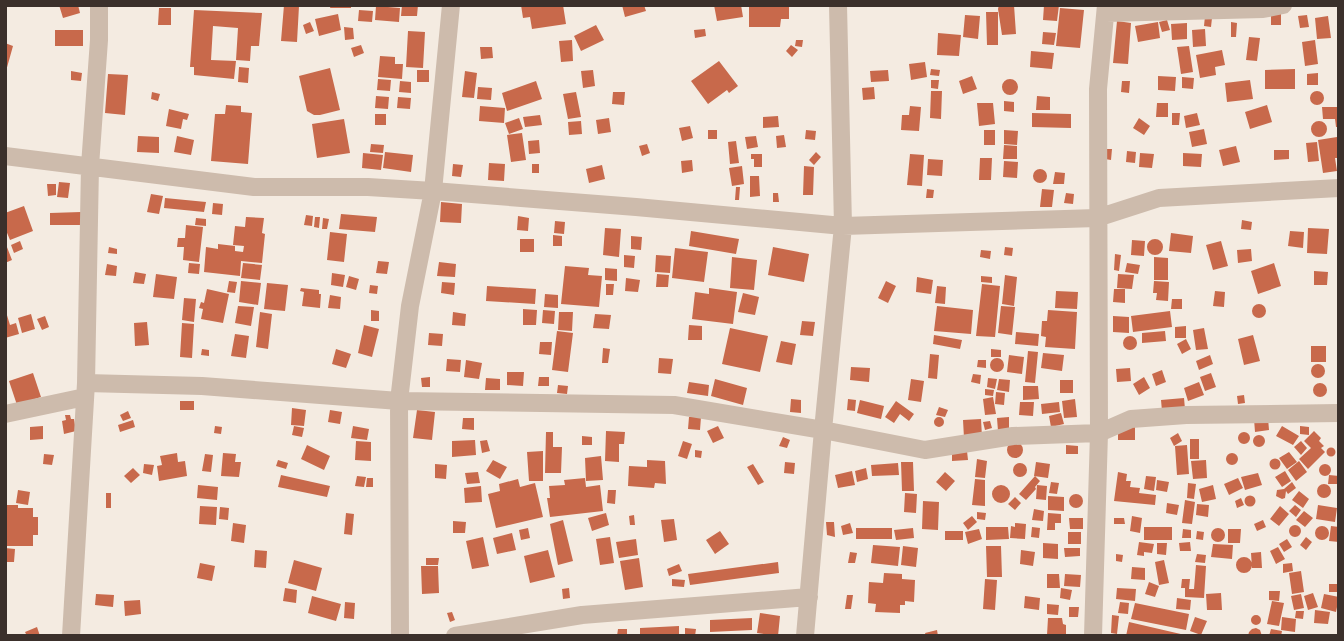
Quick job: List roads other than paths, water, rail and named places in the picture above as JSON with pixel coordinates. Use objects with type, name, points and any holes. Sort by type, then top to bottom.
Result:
[{"type":"street","points":[[71,636],[85,390],[90,166],[99,5]]},
{"type":"street","points":[[400,636],[399,401],[410,306],[433,191],[451,5]]},
{"type":"street","points":[[805,636],[843,226],[838,5]]},
{"type":"street","points":[[1093,636],[1099,433],[1098,89],[1106,9],[1263,9],[1283,5]]},
{"type":"street","points":[[5,156],[254,187],[368,187],[433,191],[843,226],[1097,218],[1158,198],[1339,188]]},
{"type":"street","points":[[5,414],[85,390],[202,386],[399,401],[674,405],[925,450],[1013,436],[1099,433],[1131,419],[1186,415],[1339,413]]},
{"type":"street","points":[[455,636],[582,615],[809,597]]}]
